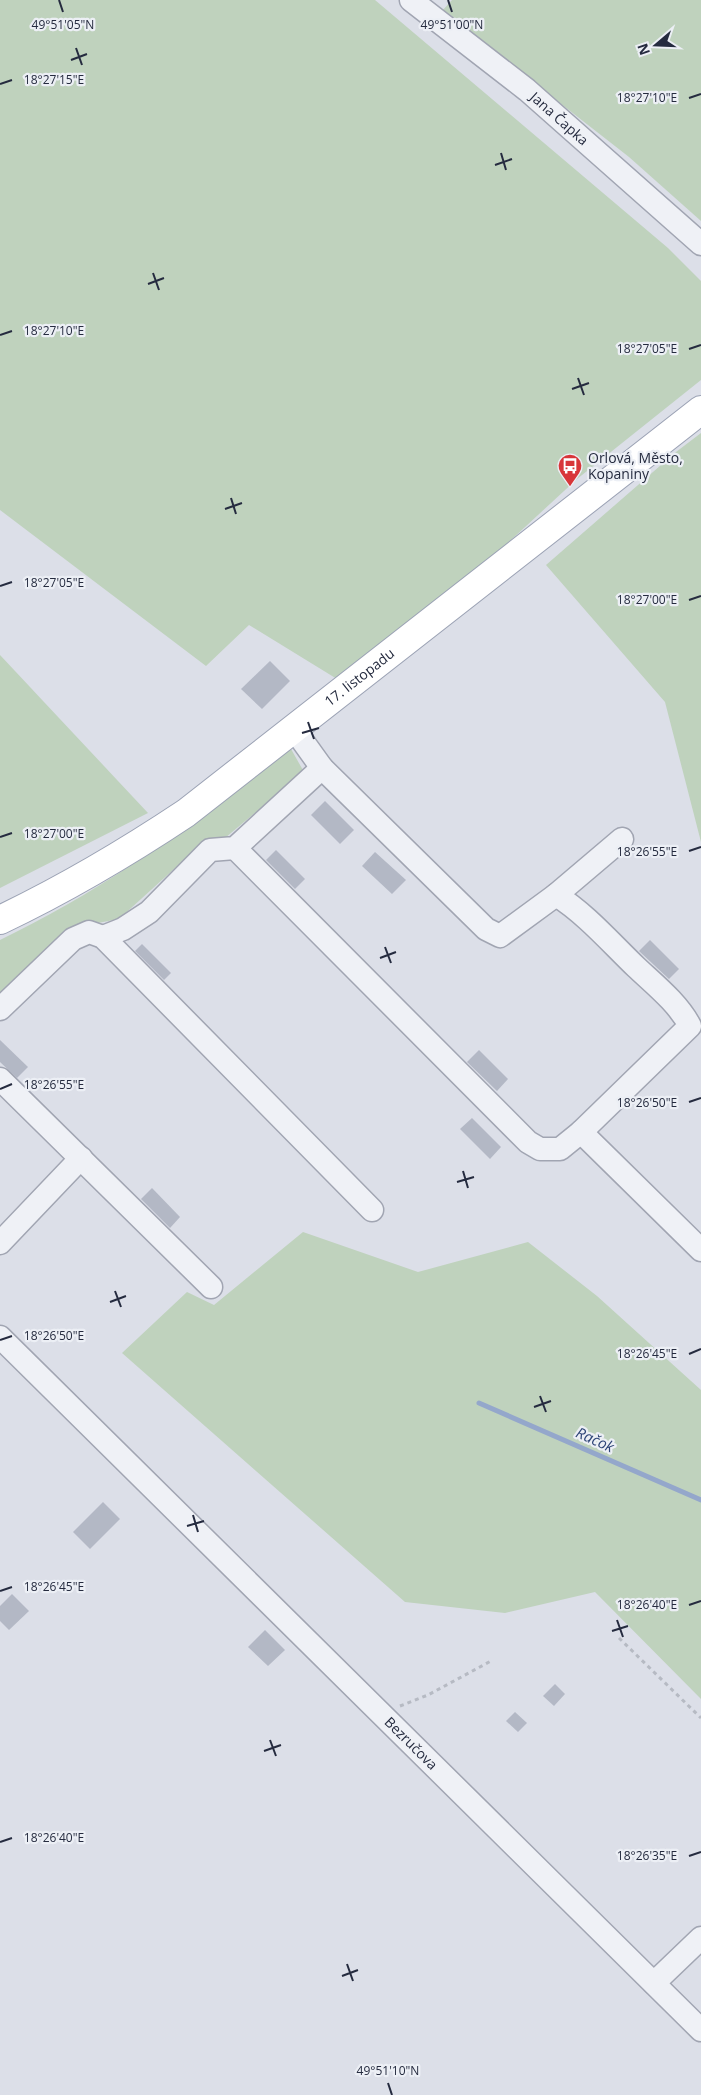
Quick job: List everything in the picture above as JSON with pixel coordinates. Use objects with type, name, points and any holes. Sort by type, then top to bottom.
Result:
[{"type":"main road","name":"17. listopadu","points":[[0,920],[78,881],[131,850],[186,814],[701,410]]},
{"type":"street","name":"Jana Čapka","points":[[412,0],[527,90],[701,244]]},
{"type":"street","points":[[294,729],[322,768],[486,929],[500,936],[556,895],[622,839]]},
{"type":"street","points":[[103,937],[123,929],[149,912],[210,850],[234,848],[322,768]]},
{"type":"street","points":[[234,848],[528,1142],[540,1148],[560,1149],[581,1132],[690,1026],[685,1016],[656,986],[572,905],[556,895]]},
{"type":"street","points":[[0,1009],[72,939],[89,932],[103,937],[372,1210]]},
{"type":"street","points":[[0,1079],[211,1287]]},
{"type":"street","points":[[581,1132],[701,1250]]},
{"type":"street","points":[[0,1243],[81,1158]]},
{"type":"street","name":"Bezručova","points":[[0,1337],[701,2030]]},
{"type":"street","points":[[654,1983],[701,1938]]},
{"type":"path","points":[[619,1638],[701,1718]]},
{"type":"path","points":[[381,1715],[428,1694],[491,1660]]},
{"type":"green space","points":[[0,0],[375,0],[668,248],[701,281],[701,380],[577,479],[485,564],[337,679],[249,625],[206,666],[0,510]]},
{"type":"green space","points":[[452,0],[701,0],[701,221],[629,157],[442,11]]},
{"type":"green space","points":[[701,433],[701,842],[665,702],[546,565],[676,452]]},
{"type":"green space","points":[[0,655],[148,813],[0,888]]},
{"type":"green space","points":[[291,749],[304,772],[225,838],[195,850],[119,919],[71,928],[0,997],[0,940],[77,899],[114,876],[221,802]]},
{"type":"green space","points":[[303,1232],[418,1272],[528,1242],[597,1296],[701,1390],[701,1699],[595,1592],[505,1613],[405,1602],[122,1353],[187,1292],[214,1305]]},
{"type":"building","points":[[270,661],[290,681],[262,709],[241,689]]},
{"type":"building","points":[[325,801],[354,830],[340,844],[311,815]]},
{"type":"building","points":[[276,850],[305,879],[295,889],[266,860]]},
{"type":"building","points":[[375,852],[406,880],[392,894],[362,866]]},
{"type":"building","points":[[650,940],[679,969],[669,979],[639,951]]},
{"type":"building","points":[[142,944],[171,973],[164,980],[135,951]]},
{"type":"building","points":[[0,1040],[28,1067],[17,1078],[0,1062]]},
{"type":"building","points":[[479,1050],[508,1079],[497,1091],[467,1062]]},
{"type":"building","points":[[472,1118],[501,1147],[490,1159],[460,1129]]},
{"type":"building","points":[[152,1188],[180,1217],[170,1228],[141,1199]]},
{"type":"building","points":[[103,1502],[120,1519],[90,1549],[73,1532]]},
{"type":"building","points":[[12,1594],[29,1611],[9,1630],[0,1621],[0,1606]]},
{"type":"building","points":[[265,1630],[285,1650],[268,1666],[248,1647]]},
{"type":"building","points":[[555,1684],[565,1694],[554,1706],[543,1696]]},
{"type":"building","points":[[515,1712],[527,1723],[518,1732],[506,1721]]},
{"type":"waterway","name":"Račok","points":[[479,1403],[701,1500]]},
{"type":"place","name":"Orlová, Město, Kopaniny","points":[[570,487]]}]
